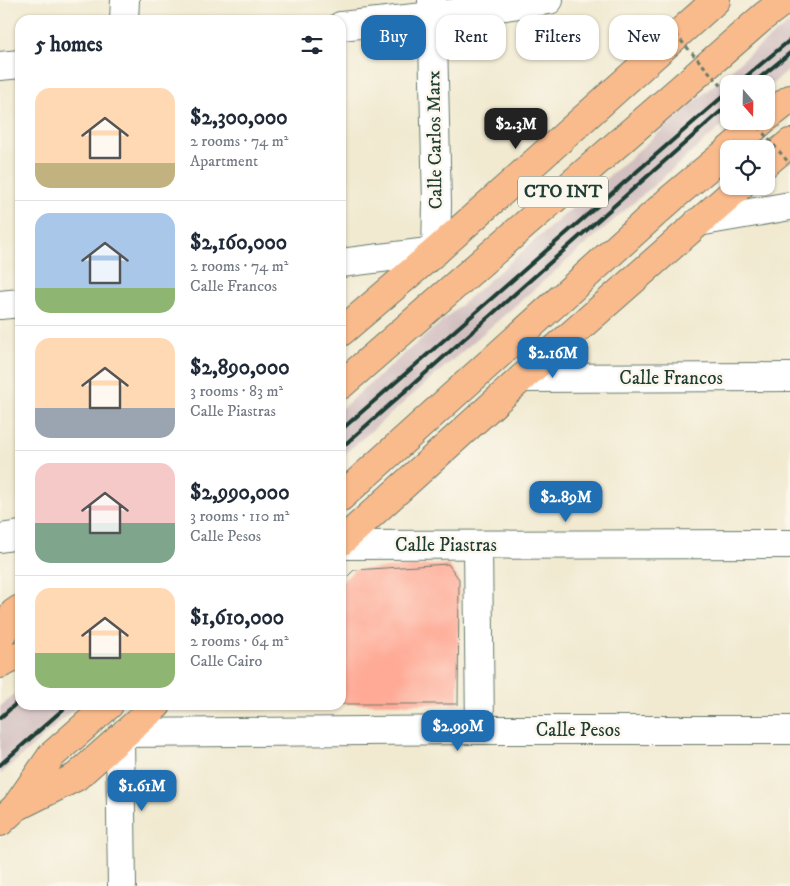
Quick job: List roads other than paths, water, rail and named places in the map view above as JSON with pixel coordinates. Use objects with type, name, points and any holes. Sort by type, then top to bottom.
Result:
[{"type":"main road","name":"CTO INT","points":[[346,328],[436,251],[716,0]]},
{"type":"main road","name":"CTO INT","points":[[346,381],[764,16],[785,0]]},
{"type":"main road","points":[[775,111],[790,99]]},
{"type":"main road","points":[[740,140],[751,130]]},
{"type":"main road","points":[[775,155],[790,142]]},
{"type":"main road","points":[[346,492],[720,157]]},
{"type":"main road","points":[[346,538],[522,378],[730,195]]},
{"type":"main road","points":[[0,637],[15,613]]},
{"type":"main road","points":[[0,664],[15,657]]},
{"type":"main road","points":[[8,814],[52,756],[103,710]]},
{"type":"main road","points":[[8,814],[76,777],[152,710]]},
{"type":"street","points":[[124,15],[125,0]]},
{"type":"street","points":[[346,25],[432,8],[549,0]]},
{"type":"street","name":"Calle Carlos Marx","points":[[432,8],[437,204],[436,251]]},
{"type":"street","points":[[0,66],[15,64]]},
{"type":"street","points":[[698,222],[790,206]]},
{"type":"street","points":[[346,263],[436,251]]},
{"type":"street","points":[[0,305],[15,304]]},
{"type":"street","name":"Calle Francos","points":[[522,378],[790,377]]},
{"type":"street","points":[[0,538],[15,536]]},
{"type":"street","name":"Calle Piastras","points":[[346,543],[478,545],[790,544]]},
{"type":"street","points":[[478,545],[480,730]]},
{"type":"street","name":"Calle Pesos","points":[[123,736],[480,730],[790,730]]},
{"type":"street","points":[[122,886],[123,736]]},
{"type":"railway","points":[[748,75],[790,40]]},
{"type":"railway","points":[[763,75],[790,53]]},
{"type":"railway","points":[[346,426],[720,99]]},
{"type":"railway","points":[[346,444],[720,112]]},
{"type":"railway","points":[[0,718],[15,704]]},
{"type":"railway","points":[[0,765],[62,710]]}]
